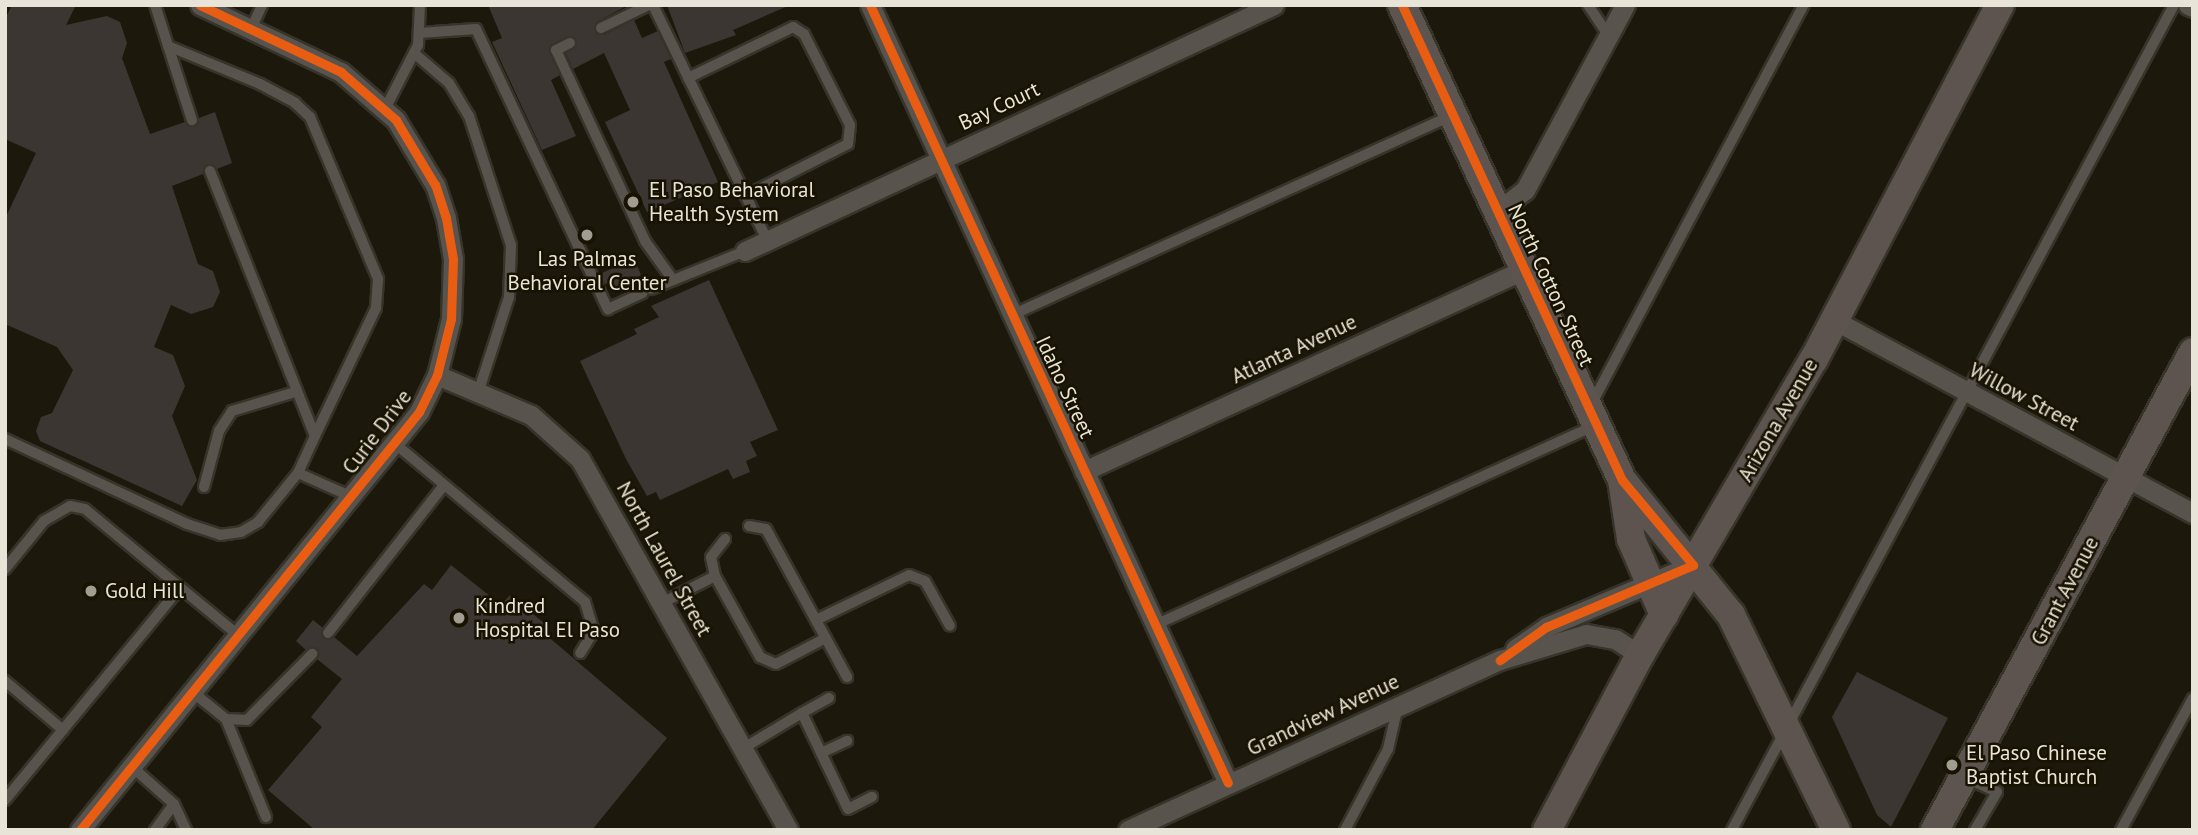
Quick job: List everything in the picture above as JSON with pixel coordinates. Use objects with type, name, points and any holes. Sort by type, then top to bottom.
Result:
[{"type":"main road","name":"North Cotton Street","points":[[1402,5],[1622,480],[1731,615],[1836,830]]},
{"type":"main road","name":"Arizona Avenue","points":[[1547,830],[1640,655],[1834,320],[2000,5]]},
{"type":"main road","name":"Grant Avenue","points":[[1935,830],[2193,352]]},
{"type":"main road","points":[[1622,480],[1631,539],[1664,615]]},
{"type":"street","name":"Curie Drive","points":[[80,830],[129,764],[190,690],[239,637],[419,412],[437,375],[454,286],[446,218],[416,149],[385,109],[341,72],[200,5]]},
{"type":"street","name":"Idaho Street","points":[[870,5],[1228,783]]},
{"type":"street","name":"Bay Court","points":[[745,251],[1274,5]]},
{"type":"street","points":[[1498,211],[1525,190],[1625,5]]},
{"type":"street","name":"Atlanta Avenue","points":[[1083,471],[1524,270]]},
{"type":"street","name":"Willow Street","points":[[1834,320],[2193,513]]},
{"type":"street","name":"North Laurel Street","points":[[437,375],[479,390],[531,415],[580,459],[788,830]]},
{"type":"street","name":"Grandview Avenue","points":[[1500,660],[1546,627],[1693,565]]},
{"type":"street","name":"Grandview Avenue","points":[[1128,830],[1155,823],[1228,783],[1500,660],[1586,634],[1615,639],[1640,655]]},
{"type":"lane","points":[[155,5],[192,120]]},
{"type":"lane","points":[[251,29],[262,5]]},
{"type":"lane","points":[[385,109],[414,53],[419,33],[419,5]]},
{"type":"lane","points":[[601,28],[651,5],[766,240]]},
{"type":"lane","points":[[1588,5],[1609,36]]},
{"type":"lane","points":[[1155,625],[1593,416],[1804,5]]},
{"type":"lane","points":[[1732,830],[2174,5]]},
{"type":"lane","points":[[688,78],[793,27],[804,34],[850,125],[848,144],[745,196]]},
{"type":"lane","points":[[419,33],[476,29],[608,309],[745,251]]},
{"type":"lane","points":[[570,43],[556,50],[645,242],[673,280]]},
{"type":"lane","points":[[5,439],[187,524],[220,535],[241,532],[258,522],[298,472],[376,308],[377,279],[310,117],[296,103],[260,85],[168,46]]},
{"type":"lane","points":[[414,53],[449,83],[469,116],[512,245],[509,297],[479,390]]},
{"type":"lane","points":[[1012,315],[1453,115]]},
{"type":"lane","points":[[210,172],[295,392],[315,436]]},
{"type":"lane","points":[[204,487],[219,430],[232,411],[295,392]]},
{"type":"lane","points":[[393,442],[585,602],[594,631],[580,653]]},
{"type":"lane","points":[[298,472],[350,496]]},
{"type":"lane","points":[[328,633],[443,485]]},
{"type":"lane","points":[[5,569],[44,521],[70,506],[85,509],[239,637]]},
{"type":"lane","points":[[749,526],[766,529],[847,677]]},
{"type":"lane","points":[[725,538],[711,557],[715,576],[760,657],[776,664],[826,638]]},
{"type":"lane","points":[[816,620],[909,575],[925,581],[950,626]]},
{"type":"lane","points":[[662,603],[715,576]]},
{"type":"lane","points":[[5,800],[180,588]]},
{"type":"lane","points":[[226,719],[247,719],[260,710],[312,654]]},
{"type":"lane","points":[[5,681],[63,730]]},
{"type":"lane","points":[[190,690],[226,719],[266,817]]},
{"type":"lane","points":[[742,749],[829,698]]},
{"type":"lane","points":[[2122,830],[2193,698]]},
{"type":"lane","points":[[1345,830],[1388,749],[1398,705]]},
{"type":"lane","points":[[802,713],[848,809],[872,797]]},
{"type":"lane","points":[[821,752],[847,741]]},
{"type":"lane","points":[[129,764],[174,804],[186,830]]},
{"type":"lane","points":[[1964,777],[1997,792],[1975,830]]},
{"type":"lane","points":[[155,830],[174,804]]},
{"type":"building","points":[[12,5],[76,5],[66,25],[107,16],[120,22],[127,43],[122,58],[150,134],[185,122],[195,127],[199,118],[215,112],[232,163],[217,169],[208,164],[203,174],[172,186],[198,264],[213,271],[220,292],[213,307],[191,314],[171,305],[154,347],[173,355],[185,386],[172,416],[197,480],[182,506],[40,441],[36,431],[41,417],[52,413],[73,370],[57,347],[5,324],[5,219],[36,153],[5,139],[5,19]]},
{"type":"building","points":[[488,5],[628,5],[597,22],[595,32],[604,35],[634,20],[642,38],[658,31],[671,59],[664,62],[718,182],[647,212],[605,122],[630,110],[604,53],[573,69],[566,53],[577,44],[571,36],[549,50],[560,75],[551,80],[576,136],[542,150],[492,42],[502,38]]},
{"type":"building","points":[[667,5],[790,5],[733,30],[736,35],[685,53]]},
{"type":"building","points":[[634,258],[641,275],[620,288],[604,283],[600,274]]},
{"type":"building","points":[[709,280],[778,430],[750,442],[757,456],[746,461],[750,472],[733,479],[728,469],[660,500],[656,492],[647,496],[626,459],[580,361],[637,334],[634,329],[659,317],[651,306]]},
{"type":"building","name":"Kindred Hospital El Paso","points":[[451,565],[501,605],[510,595],[550,628],[545,634],[667,738],[592,830],[315,830],[268,790],[322,727],[311,717],[342,679],[317,659],[317,648],[306,650],[296,641],[313,620],[323,628],[323,638],[334,637],[357,656],[424,584],[432,590]]},
{"type":"building","points":[[1857,672],[1948,718],[1891,827],[1877,815],[1832,717]]},
{"type":"cycle path","points":[[80,830],[419,412],[437,375],[451,319],[453,259],[446,218],[435,185],[396,120],[341,72],[200,5]]},
{"type":"cycle path","points":[[870,5],[1228,783]]},
{"type":"cycle path","points":[[1402,5],[1622,480],[1693,565],[1546,627],[1500,660]]},
{"type":"place","name":"El Paso Behavioral Health System","points":[[633,202]]},
{"type":"place","name":"Las Palmas Behavioral Center","points":[[587,235]]},
{"type":"place","name":"Gold Hill","points":[[91,591]]},
{"type":"place","name":"Kindred Hospital El Paso","points":[[459,618]]},
{"type":"place","name":"El Paso Chinese Baptist Church","points":[[1952,765]]}]
